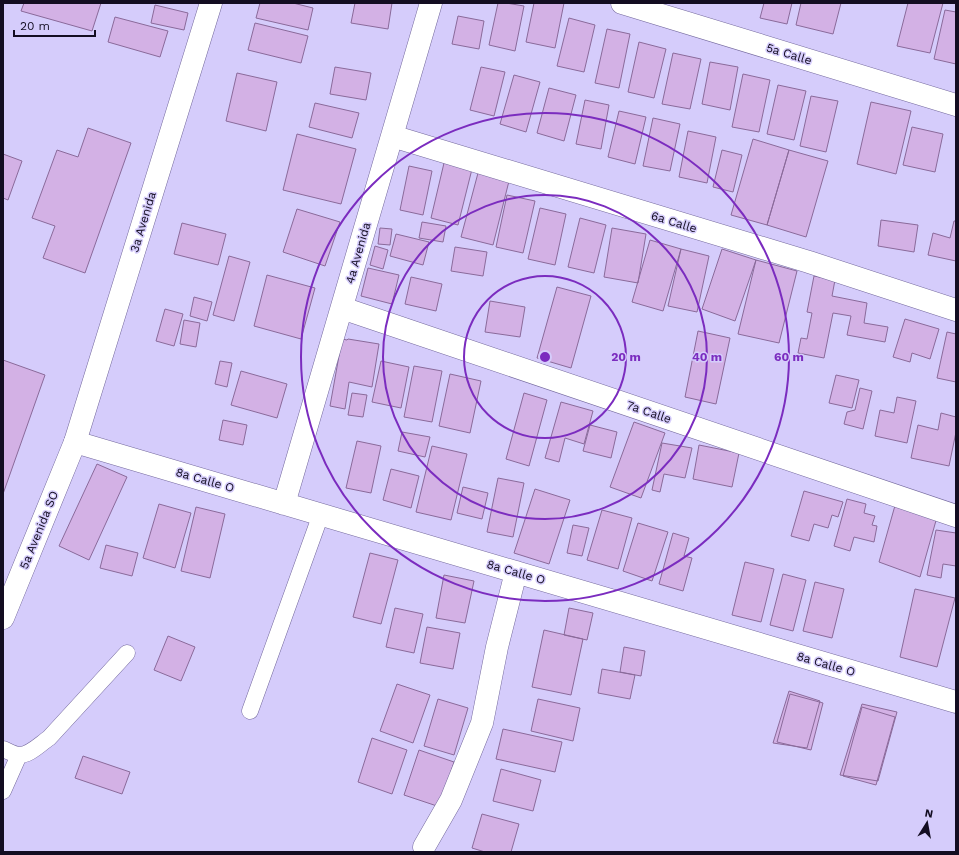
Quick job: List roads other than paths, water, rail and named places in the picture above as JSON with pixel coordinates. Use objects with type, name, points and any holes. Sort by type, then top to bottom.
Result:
[{"type":"street","name":"3a Avenida","points":[[75,442],[211,3]]},
{"type":"street","name":"4a Avenida","points":[[284,504],[431,3]]},
{"type":"street","name":"5a Calle","points":[[622,3],[956,105]]},
{"type":"street","name":"6a Calle","points":[[392,136],[809,262],[956,310]]},
{"type":"street","name":"7a Calle","points":[[342,308],[956,516]]},
{"type":"street","name":"8a Calle O","points":[[75,442],[956,702]]},
{"type":"street","name":"5a Avenida SO","points":[[3,618],[75,442]]},
{"type":"street","points":[[424,848],[451,800],[482,723],[497,647],[516,572]]},
{"type":"lane","points":[[250,711],[321,514]]},
{"type":"lane","points":[[3,749],[19,755],[27,754],[49,738],[127,653]]},
{"type":"lane","points":[[3,791],[19,755]]}]
